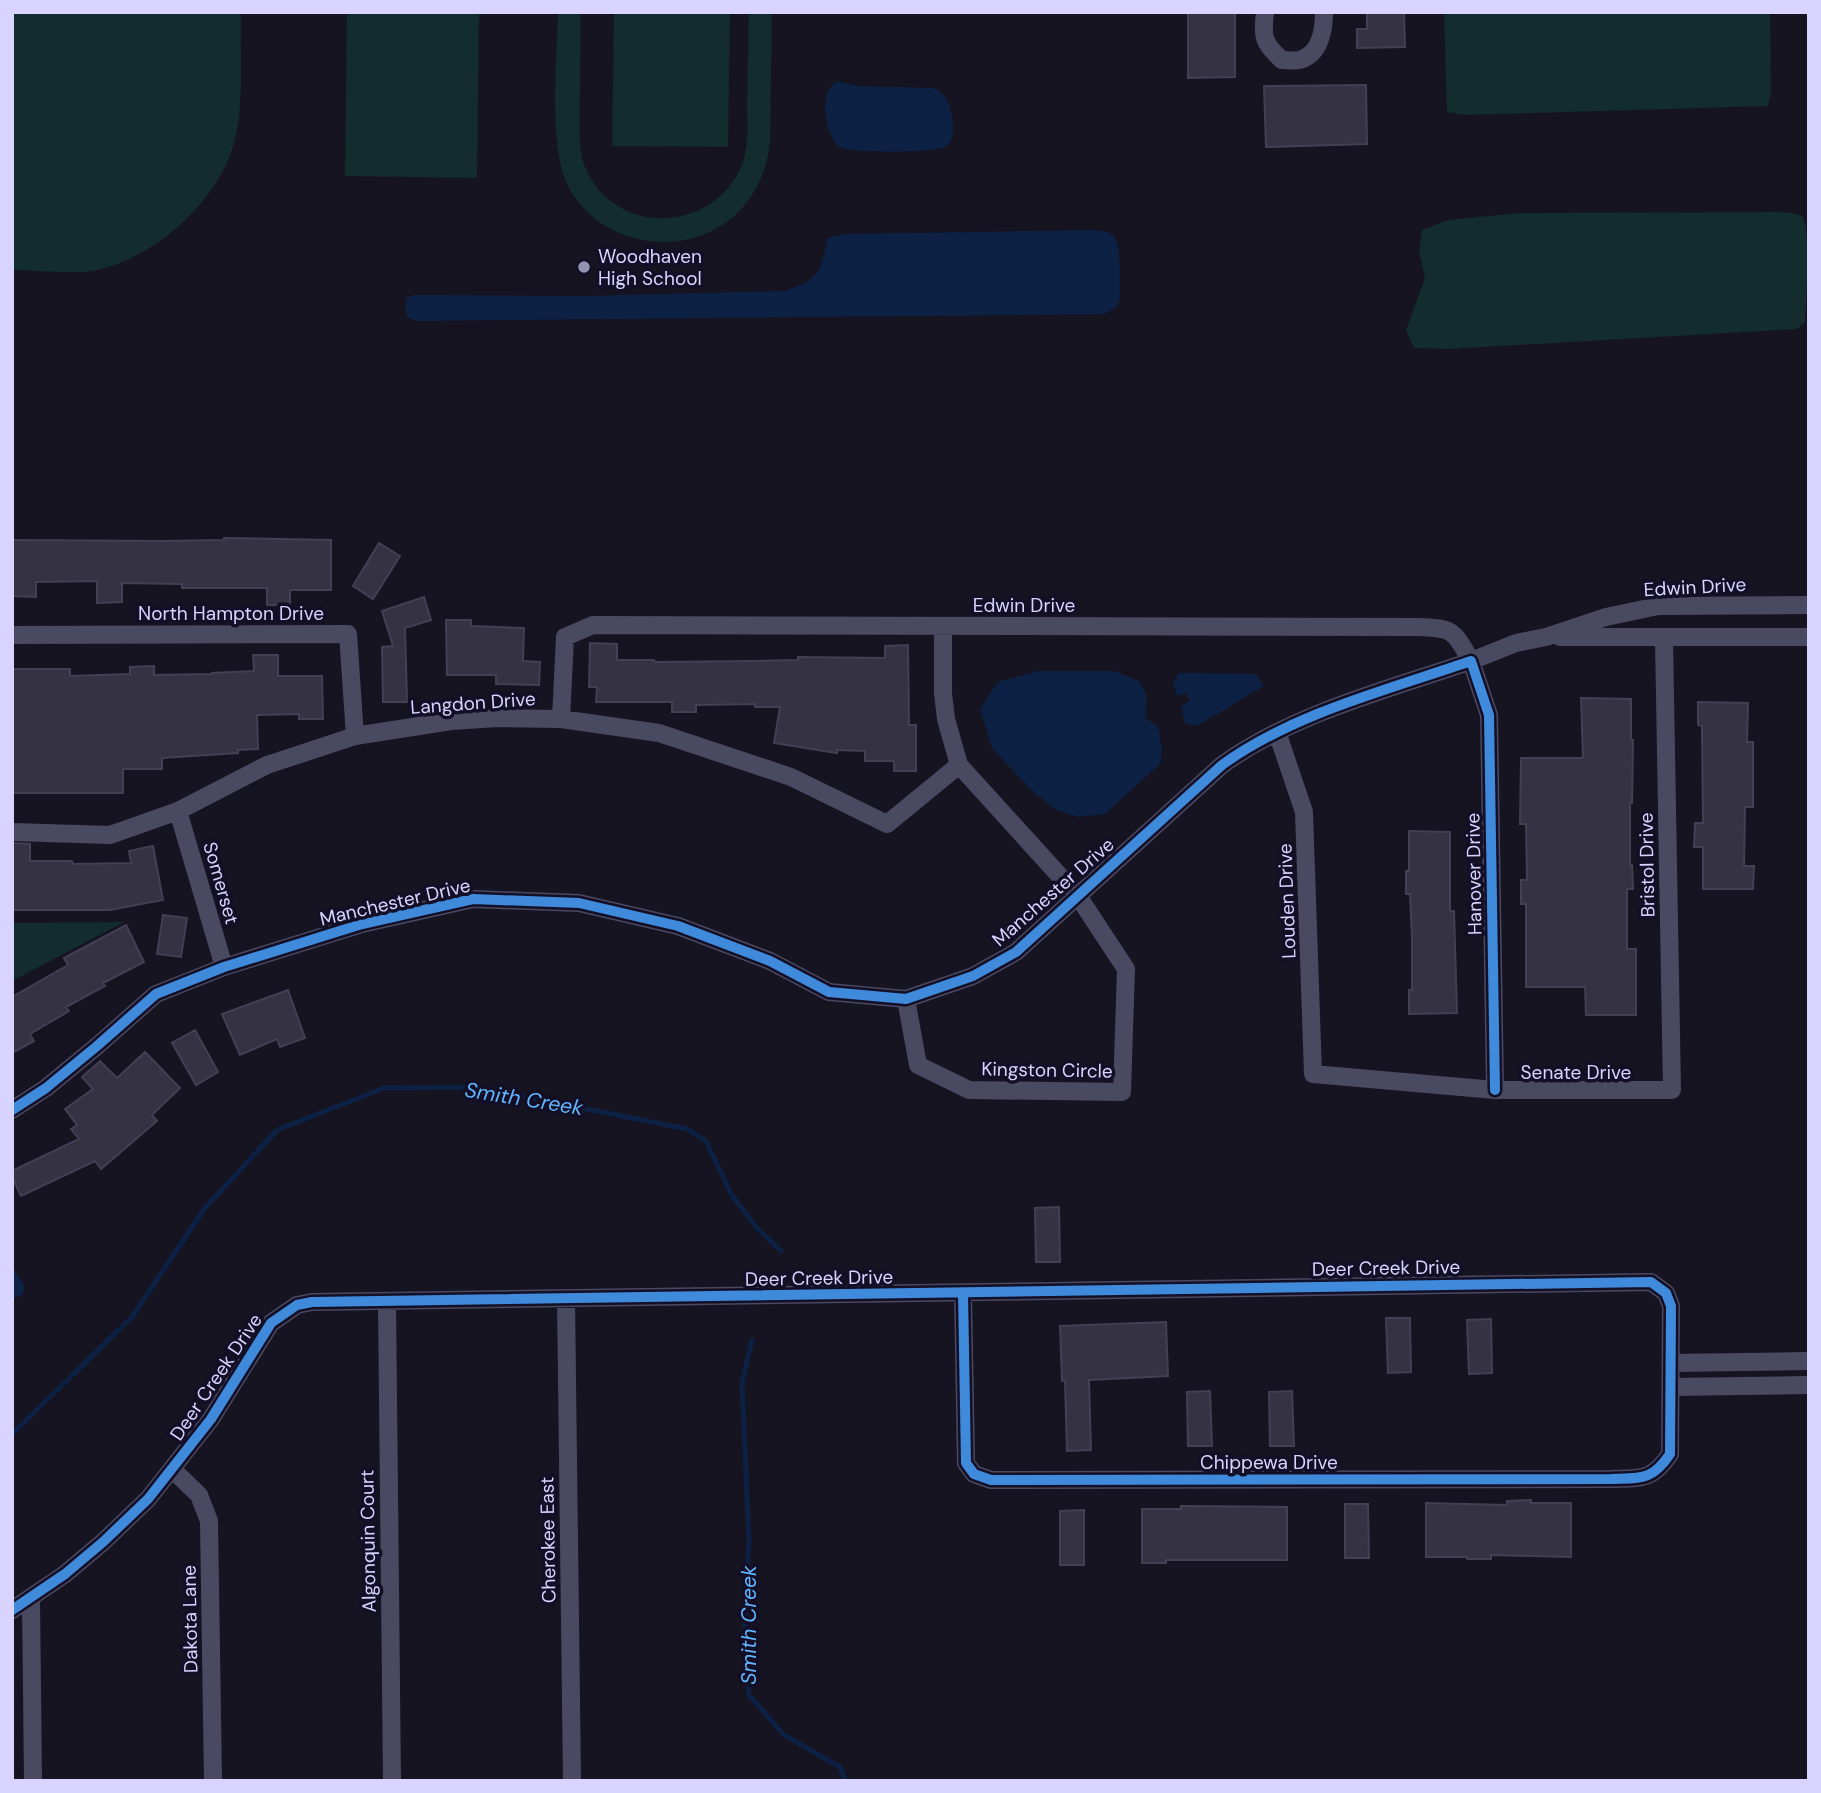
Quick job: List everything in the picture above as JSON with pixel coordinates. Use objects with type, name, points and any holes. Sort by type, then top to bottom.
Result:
[{"type":"street","points":[[1265,12],[1262,34],[1269,48],[1282,60],[1299,60],[1312,53],[1324,28],[1324,12]]},
{"type":"street","name":"Edwin Drive","points":[[562,719],[565,637],[593,625],[1438,628],[1446,629],[1455,635],[1471,661],[1516,643],[1546,637],[1606,617],[1658,606],[1809,605]]},
{"type":"street","points":[[943,626],[943,693],[946,719],[959,765],[1078,896]]},
{"type":"street","name":"North Hampton Drive","points":[[12,635],[348,634],[355,736]]},
{"type":"street","name":"Edwin Drive","points":[[1546,637],[1809,637]]},
{"type":"street","name":"Bristol Drive","points":[[1664,639],[1672,1090]]},
{"type":"street","name":"Manchester Drive","points":[[12,1110],[46,1088],[156,994],[224,967],[362,924],[473,899],[579,903],[678,926],[770,961],[829,992],[906,999],[973,976],[1016,952],[1222,765],[1247,747],[1277,732],[1471,661]]},
{"type":"street","name":"Hanover Drive","points":[[1471,661],[1489,715],[1495,1090]]},
{"type":"street","name":"Langdon Drive","points":[[12,832],[110,835],[178,811],[267,765],[355,736],[451,721],[497,718],[562,719],[659,733],[791,777],[887,824],[959,765]]},
{"type":"street","name":"Louden Drive","points":[[1277,732],[1304,812],[1313,1074]]},
{"type":"street","name":"Somerset","points":[[178,811],[224,967]]},
{"type":"street","name":"Kingston Circle","points":[[906,999],[918,1065],[969,1090],[1122,1092],[1126,969],[1078,896]]},
{"type":"street","name":"Senate Drive","points":[[1313,1074],[1495,1090],[1672,1090]]},
{"type":"street","name":"Deer Creek Drive","points":[[12,1610],[103,1542],[148,1499],[211,1419],[265,1331],[281,1314],[298,1305],[312,1302],[1651,1282],[1667,1293],[1671,1306],[1671,1387]]},
{"type":"street","name":"Chippewa Drive","points":[[962,1293],[966,1462],[974,1474],[991,1480],[1643,1478],[1660,1470],[1670,1454],[1671,1387]]},
{"type":"street","name":"Cherokee East","points":[[566,1298],[572,1781]]},
{"type":"street","name":"Algonquin Court","points":[[387,1301],[392,1781]]},
{"type":"street","points":[[1671,1363],[1809,1361]]},
{"type":"street","points":[[1671,1387],[1809,1385]]},
{"type":"street","name":"Dakota Lane","points":[[173,1470],[200,1495],[209,1521],[213,1781]]},
{"type":"street","points":[[31,1598],[33,1781]]},
{"type":"green space","points":[[12,12],[241,12],[240,105],[236,135],[229,158],[203,201],[165,237],[143,252],[97,270],[12,270]]},
{"type":"green space","points":[[347,12],[479,12],[477,178],[345,176]]},
{"type":"green space","points":[[558,12],[581,12],[580,133],[585,167],[599,190],[619,207],[641,216],[665,218],[689,214],[712,203],[730,186],[743,162],[747,132],[749,12],[772,12],[770,143],[767,159],[752,195],[728,221],[705,234],[679,241],[653,242],[628,236],[604,225],[584,208],[568,186],[558,149],[555,102]]},
{"type":"green space","points":[[614,12],[730,12],[728,147],[612,146]]},
{"type":"green space","points":[[1444,12],[1770,12],[1771,93],[1768,106],[1466,115],[1447,112]]},
{"type":"green space","points":[[1777,212],[1798,215],[1803,218],[1805,225],[1805,322],[1797,329],[1448,349],[1414,348],[1406,330],[1425,278],[1419,252],[1422,230],[1448,220],[1520,213]]},
{"type":"green space","points":[[124,922],[12,981],[12,923]]},
{"type":"water","points":[[837,81],[857,86],[938,90],[945,96],[950,108],[953,130],[950,142],[938,149],[911,151],[842,148],[830,134],[825,111],[827,94]]},
{"type":"water","points":[[1095,230],[1111,234],[1119,250],[1120,299],[1117,307],[1104,314],[418,321],[407,317],[405,307],[407,297],[416,295],[584,296],[785,291],[812,278],[820,267],[828,238],[844,234]]},
{"type":"water","points":[[1038,671],[1114,671],[1139,681],[1147,696],[1145,717],[1158,727],[1162,748],[1161,763],[1105,814],[1078,817],[1056,810],[1031,790],[992,748],[980,709],[998,682]]},
{"type":"water","points":[[1179,673],[1256,674],[1264,686],[1197,726],[1185,723],[1181,707],[1190,700],[1185,693],[1177,696],[1173,683]]},
{"type":"water","points":[[12,1266],[25,1287],[22,1295],[12,1299]]},
{"type":"building","points":[[1188,12],[1235,12],[1235,77],[1188,78]]},
{"type":"building","points":[[1367,12],[1404,12],[1405,47],[1357,48],[1357,29],[1367,29]]},
{"type":"building","points":[[1366,85],[1367,144],[1266,147],[1264,86]]},
{"type":"building","points":[[224,538],[331,540],[331,590],[290,590],[290,605],[267,605],[267,588],[182,588],[182,584],[122,583],[122,602],[97,603],[97,581],[36,582],[36,597],[12,596],[13,540],[163,541]]},
{"type":"building","points":[[379,543],[400,556],[373,599],[353,586]]},
{"type":"building","points":[[424,597],[431,620],[405,628],[407,702],[383,702],[382,647],[393,646],[382,611]]},
{"type":"building","points":[[446,620],[471,620],[471,626],[524,628],[523,661],[540,662],[539,685],[496,684],[496,675],[447,675]]},
{"type":"building","points":[[590,643],[617,644],[617,660],[655,662],[798,660],[798,657],[885,658],[885,646],[908,645],[909,725],[916,725],[916,771],[894,771],[894,761],[865,761],[865,751],[837,750],[837,753],[774,743],[780,707],[755,707],[755,704],[696,705],[696,712],[672,712],[672,702],[596,702],[597,687],[589,687]]},
{"type":"building","points":[[253,655],[278,655],[278,676],[322,676],[323,719],[299,719],[299,714],[257,715],[258,749],[238,750],[238,753],[162,758],[162,769],[123,769],[123,793],[13,793],[12,669],[70,669],[70,676],[130,674],[130,667],[154,666],[154,675],[212,674],[254,671]]},
{"type":"building","points":[[1581,698],[1631,699],[1633,740],[1630,865],[1633,889],[1627,889],[1627,949],[1636,949],[1636,1015],[1586,1015],[1585,987],[1526,987],[1526,904],[1521,904],[1521,880],[1527,880],[1526,824],[1520,824],[1521,758],[1583,758]]},
{"type":"building","points":[[1698,702],[1748,703],[1747,742],[1753,742],[1753,807],[1745,807],[1744,866],[1754,866],[1753,889],[1703,889],[1703,847],[1694,847],[1695,823],[1703,823],[1702,726],[1698,725]]},
{"type":"building","points":[[1409,831],[1450,832],[1450,911],[1454,911],[1457,1013],[1409,1014],[1412,936],[1410,894],[1406,894],[1406,871],[1409,871]]},
{"type":"building","points":[[12,843],[30,844],[30,861],[72,861],[73,864],[131,863],[129,851],[153,846],[163,900],[110,910],[12,910]]},
{"type":"building","points":[[163,915],[187,918],[181,957],[157,954]]},
{"type":"building","points":[[126,925],[144,962],[103,983],[105,986],[66,1007],[69,1011],[30,1034],[34,1041],[12,1053],[12,997],[68,965],[64,958]]},
{"type":"building","points":[[288,990],[305,1038],[280,1047],[277,1039],[240,1055],[222,1014]]},
{"type":"building","points":[[195,1030],[218,1072],[196,1085],[172,1043]]},
{"type":"building","points":[[145,1052],[180,1088],[152,1115],[157,1121],[101,1169],[95,1161],[21,1196],[12,1171],[79,1139],[71,1129],[77,1125],[65,1109],[93,1089],[82,1077],[100,1061],[117,1078]]},
{"type":"building","points":[[1059,1207],[1060,1262],[1036,1262],[1035,1208]]},
{"type":"building","points":[[1386,1318],[1410,1318],[1411,1372],[1388,1373]]},
{"type":"building","points":[[1491,1319],[1492,1373],[1469,1374],[1467,1320]]},
{"type":"building","points":[[1166,1322],[1168,1376],[1089,1380],[1091,1450],[1067,1451],[1060,1326]]},
{"type":"building","points":[[1210,1391],[1212,1446],[1188,1446],[1187,1392]]},
{"type":"building","points":[[1292,1391],[1294,1446],[1270,1446],[1269,1392]]},
{"type":"building","points":[[1531,1500],[1531,1503],[1571,1503],[1571,1557],[1426,1557],[1426,1503],[1507,1505],[1507,1501]]},
{"type":"building","points":[[1345,1504],[1368,1504],[1369,1558],[1345,1558]]},
{"type":"building","points":[[1181,1506],[1287,1507],[1287,1560],[1166,1560],[1166,1563],[1142,1563],[1142,1509],[1181,1509]]},
{"type":"building","points":[[1084,1510],[1084,1565],[1060,1565],[1060,1511]]},
{"type":"waterway","name":"Smith Creek","points":[[12,1434],[132,1317],[205,1208],[277,1130],[384,1088],[476,1087],[687,1129],[706,1141],[731,1194],[756,1227],[781,1251]]},
{"type":"waterway","name":"Smith Creek","points":[[752,1340],[742,1383],[749,1540],[744,1639],[749,1695],[784,1735],[840,1767],[846,1781]]},
{"type":"cycle path","points":[[12,1110],[46,1088],[156,994],[224,967],[362,924],[473,899],[579,903],[678,926],[770,961],[829,992],[906,999],[973,976],[1016,952],[1222,765],[1250,747],[1279,731],[1342,704],[1471,661],[1489,715],[1495,1090]]},
{"type":"cycle path","points":[[12,1610],[65,1574],[148,1499],[211,1419],[271,1323],[297,1305],[312,1302],[1651,1282],[1666,1293],[1671,1306],[1670,1454],[1651,1474],[1630,1478],[991,1480],[974,1474],[966,1463],[963,1293]]},
{"type":"place","name":"Woodhaven High School","points":[[584,267]]}]
